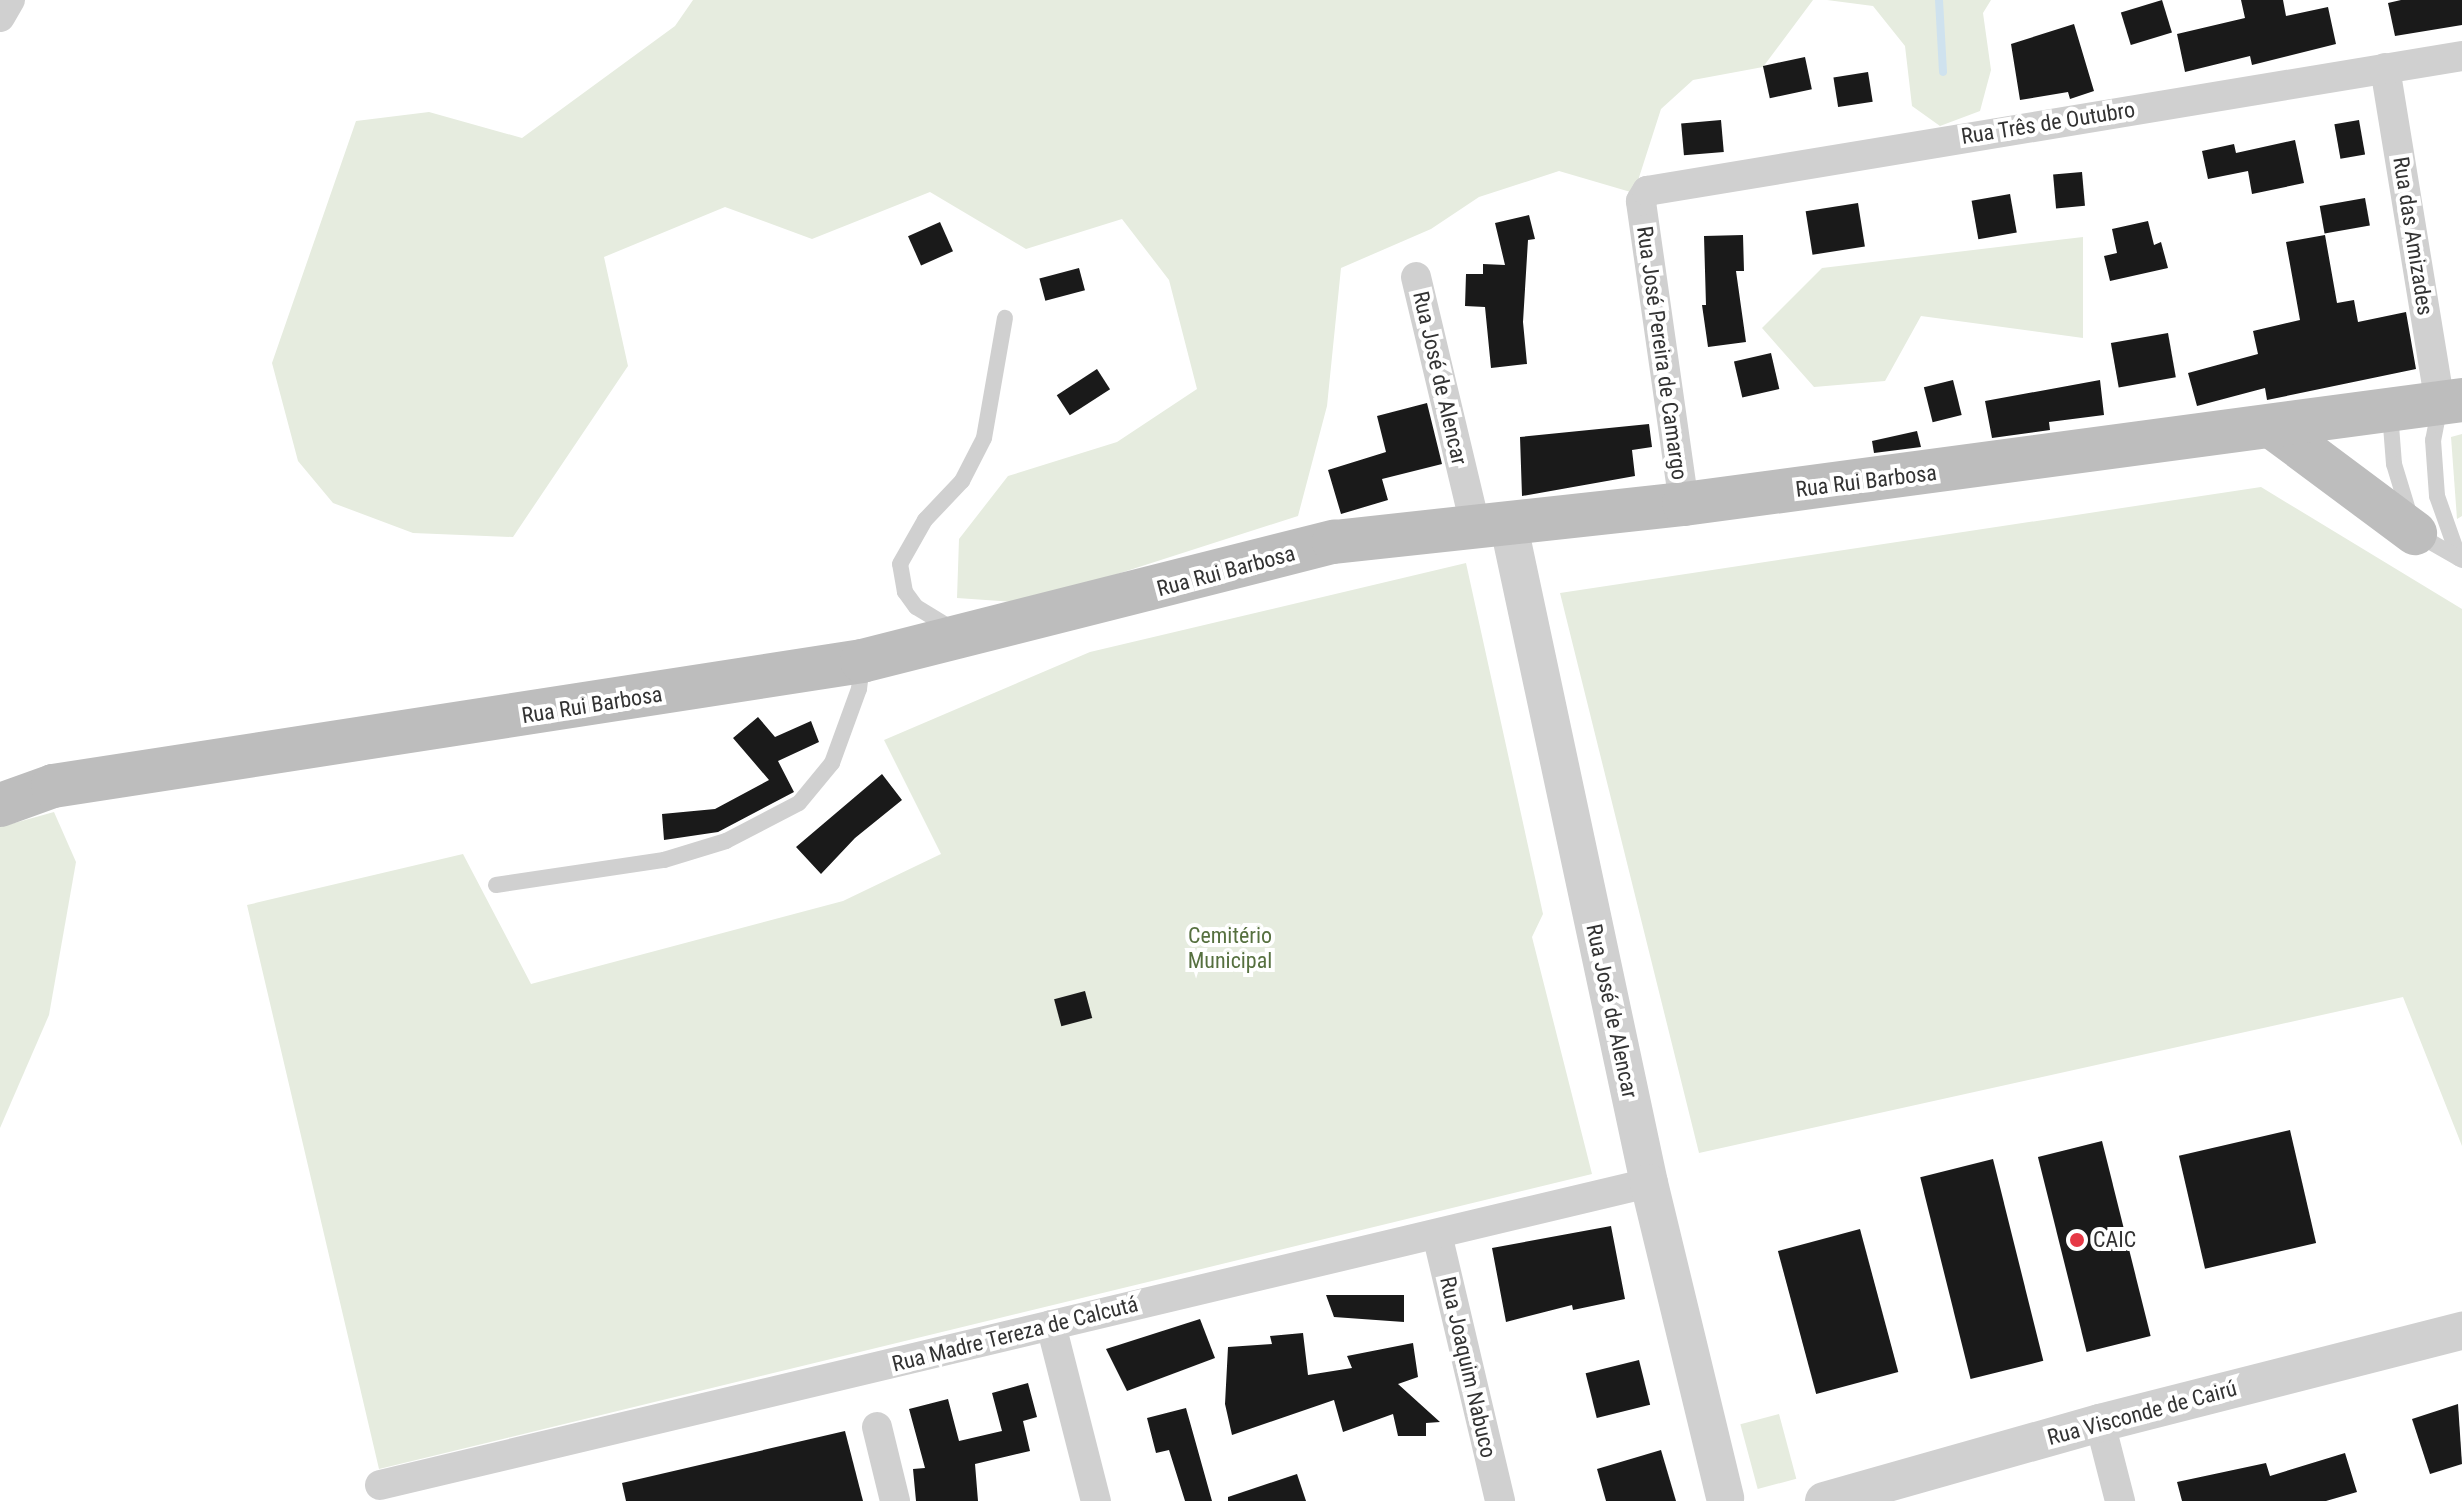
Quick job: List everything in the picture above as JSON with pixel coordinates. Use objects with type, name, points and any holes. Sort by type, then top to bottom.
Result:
[{"type":"main road","name":"Rua Rui Barbosa","points":[[0,805],[53,786],[862,661],[1334,542],[1684,504],[2274,428],[2390,408],[2451,402]]},
{"type":"main road","points":[[2274,428],[2415,533]]},
{"type":"street","points":[[0,17],[10,0]]},
{"type":"street","name":"Rua Três de Outubro","points":[[1641,201],[1655,187],[2462,56]]},
{"type":"street","name":"Rua das Amizades","points":[[2385,68],[2451,402]]},
{"type":"street","name":"Rua José Pereira de Camargo","points":[[1641,201],[1684,504]]},
{"type":"street","name":"Rua José de Alencar","points":[[1416,277],[1491,524],[1727,1500]]},
{"type":"street","name":"Rua Madre Tereza de Calcutá","points":[[380,1485],[1649,1183]]},
{"type":"street","name":"Rua Joaquim Nabuco","points":[[1437,1234],[1500,1501]]},
{"type":"street","points":[[1051,1325],[1096,1501]]},
{"type":"street","name":"Rua Visconde de Cairú","points":[[1824,1501],[2100,1423],[2462,1331]]},
{"type":"street","points":[[2100,1423],[2120,1501]]},
{"type":"street","points":[[877,1427],[895,1501]]},
{"type":"lane","points":[[966,637],[916,607],[905,592],[900,564],[925,520],[962,481],[984,438],[1005,318]]},
{"type":"lane","points":[[2451,402],[2433,440],[2435,484],[2460,559]]},
{"type":"lane","points":[[2390,408],[2394,464],[2415,533],[2460,559]]},
{"type":"lane","points":[[496,885],[664,860],[726,841],[799,803],[832,763],[859,689],[862,661]]},
{"type":"green space","points":[[693,0],[1813,0],[1763,67],[1693,80],[1661,109],[1634,193],[1559,171],[1479,197],[1431,229],[1341,268],[1327,406],[1298,516],[1027,603],[957,598],[959,539],[1008,476],[1117,442],[1197,389],[1169,280],[1122,219],[1026,249],[930,192],[812,239],[725,207],[604,257],[628,366],[513,537],[413,533],[333,503],[298,461],[272,363],[356,121],[429,112],[522,138],[675,26]]},
{"type":"green space","points":[[1827,0],[1991,0],[1983,13],[1991,70],[1980,111],[1940,126],[1912,106],[1905,46],[1873,6]]},
{"type":"green space","points":[[2083,237],[2083,338],[1921,316],[1885,381],[1814,387],[1762,328],[1822,268]]},
{"type":"green space","points":[[2462,434],[2462,516],[2457,519],[2451,437]]},
{"type":"green space","points":[[2261,487],[2462,609],[2462,1146],[2403,997],[1699,1153],[1560,593]]},
{"type":"green space","name":"Cemitério Municipal","points":[[1466,563],[1543,914],[1532,937],[1592,1174],[379,1469],[247,905],[463,854],[531,984],[843,901],[941,854],[884,740],[1090,652]]},
{"type":"green space","points":[[54,812],[76,862],[49,1015],[0,1128],[0,827]]},
{"type":"green space","points":[[1779,1414],[1796,1479],[1758,1489],[1740,1424]]},
{"type":"building","points":[[2162,0],[2172,33],[2131,45],[2121,13]]},
{"type":"building","points":[[2241,0],[2283,0],[2286,16],[2328,7],[2336,44],[2252,65],[2250,56],[2185,72],[2177,34],[2245,18]]},
{"type":"building","points":[[2401,0],[2462,0],[2462,25],[2395,36],[2388,3]]},
{"type":"building","points":[[2074,24],[2094,91],[2070,99],[2068,92],[2020,100],[2011,44]]},
{"type":"building","points":[[1805,57],[1812,89],[1770,98],[1763,66]]},
{"type":"building","points":[[1868,72],[1873,102],[1838,107],[1833,77]]},
{"type":"building","points":[[1721,120],[1724,152],[1684,155],[1681,123]]},
{"type":"building","points":[[2359,120],[2365,154],[2340,159],[2334,124]]},
{"type":"building","points":[[2295,140],[2304,183],[2252,194],[2248,171],[2208,179],[2202,151],[2234,144],[2236,153]]},
{"type":"building","points":[[2082,172],[2085,206],[2056,208],[2053,175]]},
{"type":"building","points":[[2010,194],[2017,232],[1978,239],[1972,201]]},
{"type":"building","points":[[2365,198],[2370,226],[2325,234],[2320,206]]},
{"type":"building","points":[[1858,203],[1865,246],[1813,255],[1806,211]]},
{"type":"building","points":[[1529,215],[1535,239],[1528,240],[1523,322],[1527,364],[1491,368],[1485,307],[1465,306],[1466,274],[1483,274],[1483,264],[1505,265],[1495,223]]},
{"type":"building","points":[[2148,221],[2154,245],[2161,242],[2168,268],[2110,281],[2104,256],[2117,253],[2112,229]]},
{"type":"building","points":[[940,222],[953,251],[921,265],[908,236]]},
{"type":"building","points":[[1743,235],[1744,271],[1736,271],[1746,342],[1708,347],[1702,305],[1706,305],[1704,236]]},
{"type":"building","points":[[2325,235],[2337,303],[2354,300],[2358,322],[2406,312],[2416,369],[2267,400],[2265,388],[2197,406],[2188,373],[2258,354],[2253,331],[2300,320],[2286,242]]},
{"type":"building","points":[[1079,268],[1085,290],[1045,301],[1039,279]]},
{"type":"building","points":[[2168,333],[2176,377],[2119,387],[2111,343]]},
{"type":"building","points":[[1771,353],[1779,389],[1742,398],[1734,362]]},
{"type":"building","points":[[1097,369],[1110,389],[1070,415],[1057,395]]},
{"type":"building","points":[[1953,380],[1962,415],[1933,422],[1924,387]]},
{"type":"building","points":[[2100,380],[2104,415],[2049,422],[2050,430],[1992,438],[1985,401]]},
{"type":"building","points":[[1427,403],[1442,464],[1382,479],[1388,500],[1341,514],[1328,470],[1386,452],[1377,416]]},
{"type":"building","points":[[1649,424],[1652,447],[1632,450],[1635,476],[1522,496],[1520,437]]},
{"type":"building","points":[[1917,431],[1921,447],[1874,453],[1872,441]]},
{"type":"building","points":[[758,717],[775,737],[811,721],[819,742],[778,761],[794,792],[718,832],[664,840],[662,814],[715,809],[769,780],[733,738]]},
{"type":"building","points":[[882,774],[902,800],[855,838],[821,874],[796,847]]},
{"type":"building","points":[[1085,991],[1092,1018],[1061,1026],[1054,999]]},
{"type":"building","points":[[2290,1130],[2316,1243],[2205,1269],[2179,1156]]},
{"type":"building","points":[[2102,1141],[2151,1336],[2087,1352],[2038,1157]]},
{"type":"building","points":[[1993,1159],[2043,1361],[1971,1379],[1920,1177]]},
{"type":"building","points":[[1611,1226],[1625,1299],[1573,1310],[1572,1305],[1506,1322],[1492,1248]]},
{"type":"building","points":[[1860,1229],[1898,1372],[1816,1394],[1778,1251]]},
{"type":"building","points":[[1326,1295],[1404,1295],[1404,1322],[1334,1317]]},
{"type":"building","points":[[1200,1319],[1215,1358],[1127,1391],[1106,1349]]},
{"type":"building","points":[[1303,1333],[1308,1375],[1352,1368],[1347,1356],[1413,1343],[1418,1377],[1398,1384],[1440,1422],[1426,1423],[1426,1436],[1398,1436],[1393,1414],[1343,1432],[1334,1400],[1232,1435],[1225,1404],[1228,1347],[1272,1344],[1270,1336]]},
{"type":"building","points":[[1639,1360],[1650,1405],[1597,1418],[1586,1373]]},
{"type":"building","points":[[1028,1383],[1037,1417],[1023,1421],[1030,1451],[975,1464],[978,1501],[916,1501],[913,1469],[925,1468],[909,1409],[948,1399],[959,1441],[1002,1431],[992,1393]]},
{"type":"building","points":[[2458,1404],[2462,1464],[2430,1474],[2412,1419]]},
{"type":"building","points":[[1186,1408],[1212,1501],[1185,1501],[1169,1450],[1156,1453],[1147,1418]]},
{"type":"building","points":[[845,1431],[863,1501],[626,1501],[622,1483]]},
{"type":"building","points":[[1661,1450],[1676,1501],[1606,1501],[1597,1469]]},
{"type":"building","points":[[2345,1453],[2357,1492],[2326,1501],[2182,1501],[2177,1482],[2266,1463],[2270,1476]]},
{"type":"building","points":[[1297,1474],[1306,1501],[1228,1501],[1228,1497]]},
{"type":"waterway","points":[[1939,0],[1943,72]]},
{"type":"place","name":"CAIC","points":[[2077,1240]]}]
